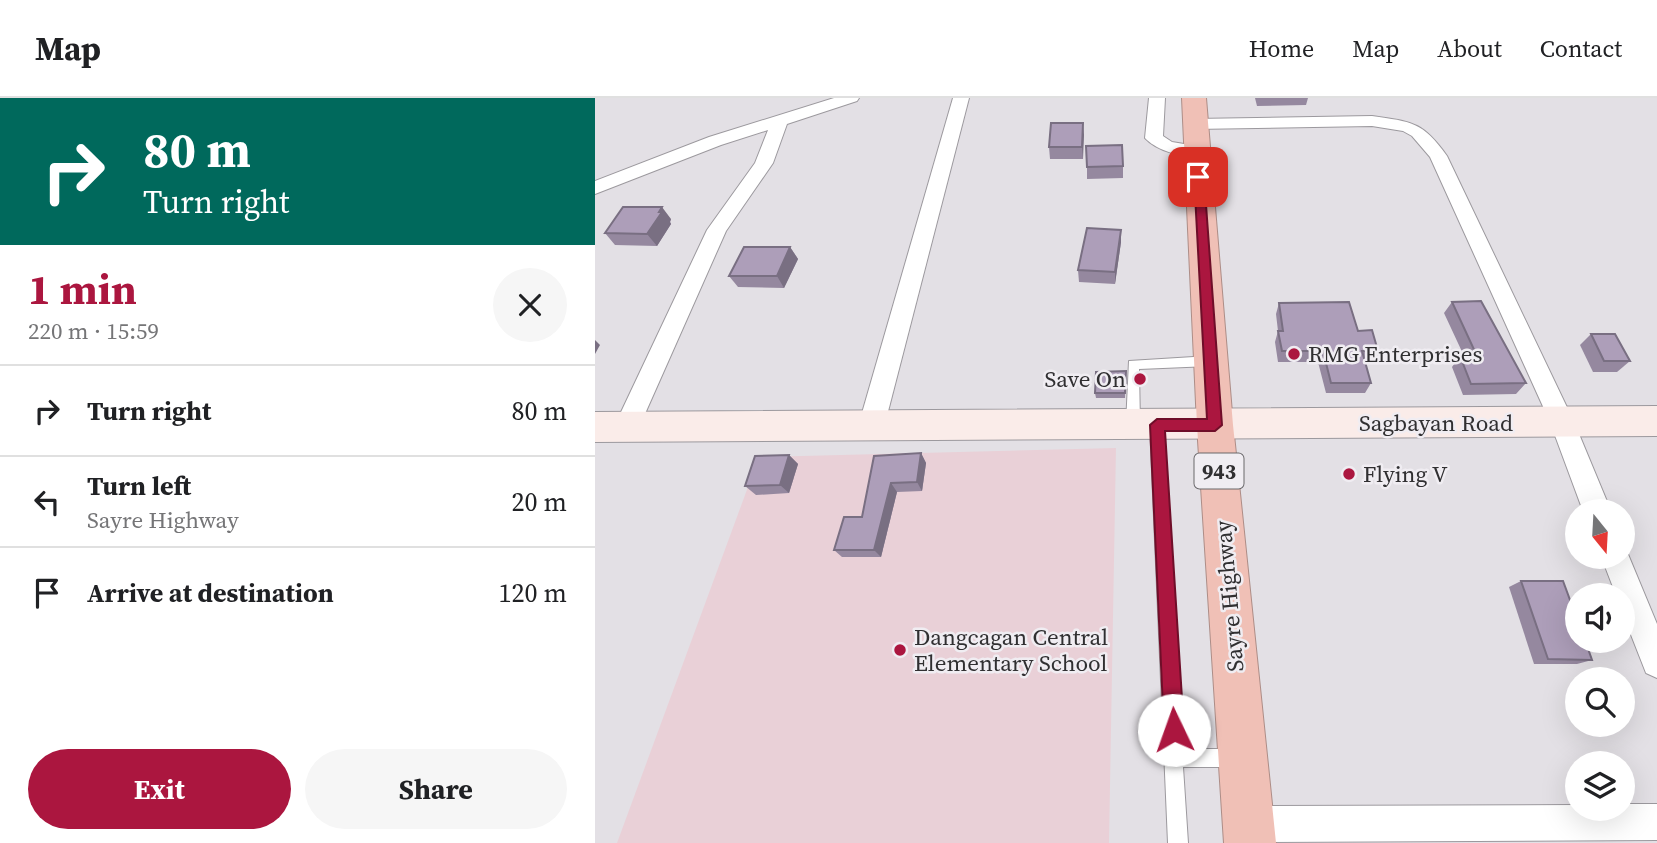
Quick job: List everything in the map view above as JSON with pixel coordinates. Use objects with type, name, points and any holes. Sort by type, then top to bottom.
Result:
[{"type":"highway","name":"Sayre Highway","points":[[1195,124],[1210,361],[1249,834]]},
{"type":"street","points":[[595,188],[715,141],[851,98]]},
{"type":"street","points":[[871,427],[961,98]]},
{"type":"street","points":[[1157,98],[1154,138],[1167,146],[1195,124],[1372,121],[1408,127],[1425,139],[1438,156],[1562,422],[1592,499]]},
{"type":"street","points":[[611,427],[717,230],[764,163],[780,120]]},
{"type":"street","name":"Sagbayan Road","points":[[611,427],[1657,421]]},
{"type":"street","points":[[1620,569],[1657,662]]},
{"type":"street","points":[[1249,834],[1657,822]]},
{"type":"lane","points":[[1178,843],[1175,758],[1145,425],[1133,364],[1210,361]]},
{"type":"lane","points":[[1175,758],[1243,758]]},
{"type":"shaded area","name":"Dangcagan Central Elementary School","points":[[1116,448],[1109,843],[617,843],[759,457]]},
{"type":"building","points":[[1051,123],[1083,123],[1082,147],[1049,147]]},
{"type":"building","points":[[1122,145],[1123,166],[1087,167],[1086,146]]},
{"type":"building","points":[[623,207],[662,207],[659,212],[662,212],[647,234],[605,233]]},
{"type":"building","points":[[1087,228],[1121,230],[1115,272],[1078,270]]},
{"type":"building","points":[[744,247],[790,247],[777,276],[729,276]]},
{"type":"building","points":[[1481,301],[1526,383],[1471,384],[1460,356],[1477,356],[1452,302]]},
{"type":"building","points":[[1349,302],[1358,331],[1372,330],[1378,351],[1362,351],[1371,383],[1331,383],[1323,351],[1282,351],[1278,331],[1283,331],[1279,303]]},
{"type":"building","points":[[1591,334],[1615,334],[1630,361],[1604,361]]},
{"type":"building","points":[[1126,371],[1125,393],[1095,393],[1096,372]]},
{"type":"building","points":[[921,453],[917,482],[891,483],[874,550],[834,550],[844,517],[862,517],[874,456]]},
{"type":"building","points":[[789,455],[780,485],[745,486],[755,456]]},
{"type":"building","points":[[1521,581],[1563,581],[1565,653],[1590,653],[1592,660],[1548,659]]},
{"type":"place","name":"RMG Enterprises","points":[[1294,354]]},
{"type":"place","name":"Save On","points":[[1140,379]]},
{"type":"place","name":"Flying V","points":[[1349,474]]},
{"type":"place","name":"Dangcagan Central Elementary School","points":[[900,650]]},
{"type":"route","points":[[1174,730],[1157,425],[1215,425],[1198,177]]}]
